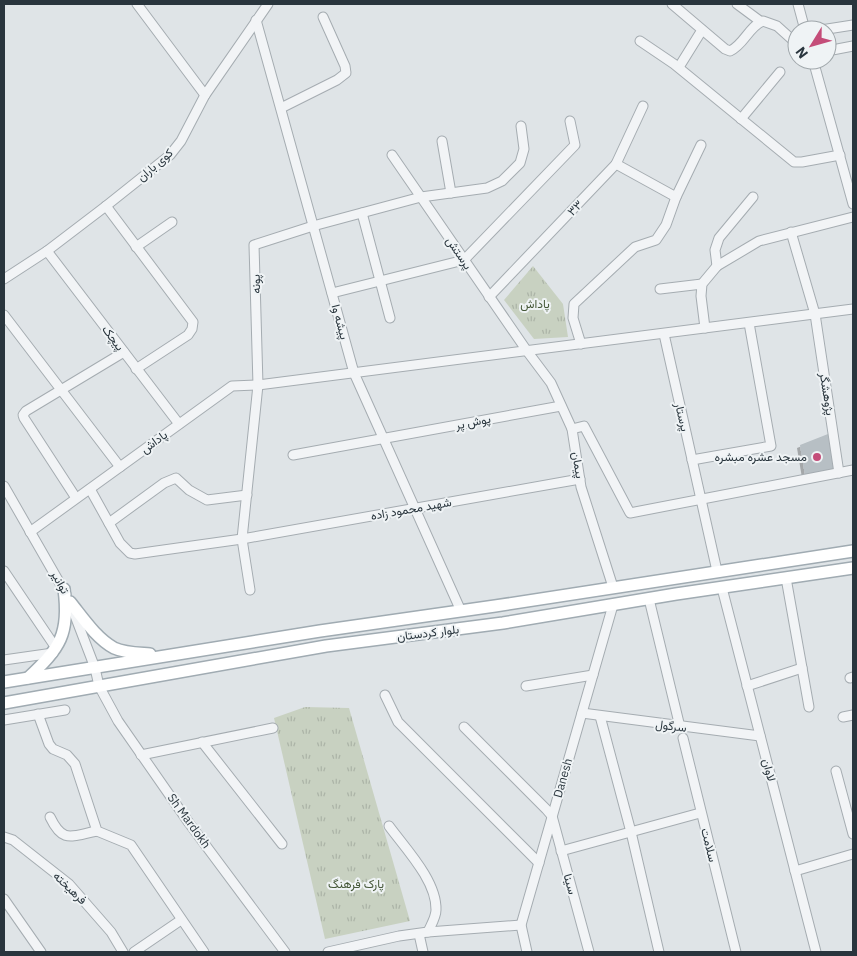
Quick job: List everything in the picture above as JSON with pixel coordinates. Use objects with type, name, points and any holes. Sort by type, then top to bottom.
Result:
[{"type":"main road","name":"بلوار کردستان","points":[[4,682],[320,631],[853,551]]},
{"type":"main road","name":"بلوار کردستان","points":[[4,703],[326,646],[503,623],[853,568]]},
{"type":"main road","points":[[28,678],[54,650],[66,623],[64,589]]},
{"type":"main road","points":[[70,602],[100,637],[115,648],[135,653],[166,655]]},
{"type":"street","points":[[137,4],[205,95]]},
{"type":"street","name":"کوی باران","points":[[4,279],[47,251],[170,155],[181,141],[205,95],[268,4]]},
{"type":"street","points":[[672,4],[725,49],[730,51],[736,48],[760,22],[767,21],[777,26],[787,35]]},
{"type":"street","points":[[737,4],[760,22]]},
{"type":"street","points":[[798,4],[802,20]]},
{"type":"street","points":[[281,108],[346,73],[345,66],[323,17]]},
{"type":"street","name":"پیشه وا","points":[[256,20],[354,373],[461,611]]},
{"type":"street","points":[[837,27],[853,24]]},
{"type":"street","points":[[679,67],[702,30]]},
{"type":"street","points":[[640,40],[679,67],[785,157],[794,162],[802,162],[840,155]]},
{"type":"street","points":[[837,49],[853,46]]},
{"type":"street","points":[[816,70],[853,204]]},
{"type":"street","points":[[741,119],[780,72]]},
{"type":"street","name":"۳۳","points":[[489,297],[616,164],[643,106]]},
{"type":"street","points":[[332,293],[464,260],[575,145],[570,121]]},
{"type":"street","points":[[313,226],[421,197],[487,188],[502,181],[520,163],[524,149],[522,126]]},
{"type":"street","points":[[442,141],[452,193]]},
{"type":"street","points":[[580,344],[573,318],[574,304],[635,247],[656,240],[666,225],[676,197],[701,145]]},
{"type":"street","name":"پرستش","points":[[392,154],[527,351]]},
{"type":"street","points":[[616,164],[676,197]]},
{"type":"street","points":[[717,266],[715,250],[718,238],[753,197]]},
{"type":"street","points":[[106,206],[192,322],[192,329],[188,335],[136,368]]},
{"type":"street","points":[[362,213],[390,318]]},
{"type":"street","points":[[705,328],[700,296],[702,284],[717,266],[759,241],[853,217]]},
{"type":"street","points":[[136,247],[172,222]]},
{"type":"street","name":"پونه","points":[[258,386],[254,245],[313,226]]},
{"type":"street","name":"پژوهشگر","points":[[790,232],[815,314],[839,473]]},
{"type":"street","name":"پیچک","points":[[47,251],[179,424]]},
{"type":"street","points":[[660,289],[702,284]]},
{"type":"street","name":"پاداش","points":[[30,532],[232,386],[258,386],[853,309]]},
{"type":"street","points":[[4,315],[120,467]]},
{"type":"street","points":[[692,460],[771,446],[750,323]]},
{"type":"street","name":"پرستار","points":[[664,334],[717,571]]},
{"type":"street","name":"پیمان","points":[[527,351],[551,383],[572,429],[580,479],[613,587]]},
{"type":"street","points":[[76,498],[24,418],[24,415],[26,411],[124,352]]},
{"type":"street","points":[[250,590],[242,538],[258,386]]},
{"type":"street","name":"پوش پر","points":[[293,455],[561,406]]},
{"type":"street","points":[[572,429],[584,426],[630,513],[853,470]]},
{"type":"street","points":[[90,489],[109,523],[164,483],[176,478],[193,493],[207,500],[247,495]]},
{"type":"street","name":"شهید محمود زاده","points":[[109,523],[125,549],[130,554],[135,554],[242,538],[580,479]]},
{"type":"street","name":"توانیر","points":[[4,486],[64,589],[95,668],[99,686]]},
{"type":"street","points":[[4,571],[54,650],[4,660]]},
{"type":"street","points":[[786,578],[809,706]]},
{"type":"street","name":"لاوان","points":[[722,588],[816,952]]},
{"type":"street","points":[[648,599],[680,727]]},
{"type":"street","name":"Danesh","points":[[527,952],[521,925],[613,605]]},
{"type":"street","points":[[748,686],[802,668]]},
{"type":"street","points":[[526,686],[592,675]]},
{"type":"street","name":"Sh Mardokh","points":[[99,686],[118,722],[141,755],[285,952]]},
{"type":"street","points":[[385,695],[398,722],[539,863]]},
{"type":"street","points":[[4,720],[64,710]]},
{"type":"street","name":"سرگول","points":[[582,713],[760,736]]},
{"type":"street","points":[[38,714],[49,744],[53,749],[72,758],[97,831]]},
{"type":"street","points":[[843,717],[853,715]]},
{"type":"street","points":[[600,716],[632,832],[659,952]]},
{"type":"street","points":[[464,727],[552,816]]},
{"type":"street","points":[[141,755],[273,728]]},
{"type":"street","name":"سلامت","points":[[683,738],[700,813],[736,952]]},
{"type":"street","points":[[202,742],[282,844]]},
{"type":"street","points":[[836,771],[853,834]]},
{"type":"street","points":[[561,851],[700,813]]},
{"type":"street","points":[[50,816],[56,829],[62,835],[68,836],[97,831],[131,845],[204,952]]},
{"type":"street","name":"سینا","points":[[552,816],[589,952]]},
{"type":"street","points":[[389,826],[430,882],[435,893],[436,911],[428,932]]},
{"type":"street","name":"فرهیخته","points":[[4,837],[13,840],[69,884],[111,932],[123,952]]},
{"type":"street","points":[[795,871],[853,854]]},
{"type":"street","points":[[4,899],[41,952]]},
{"type":"street","points":[[134,952],[181,920]]},
{"type":"street","points":[[328,952],[399,936],[521,925]]},
{"type":"street","points":[[418,934],[423,952]]},
{"type":"green space","name":"پاداش","points":[[533,266],[563,304],[568,337],[534,339],[504,300]]},
{"type":"green space","name":"پارک فرهنگ","points":[[305,707],[349,708],[410,921],[325,939],[274,718]]},
{"type":"building","name":"مسجد عشره مبشره","points":[[828,434],[834,470],[805,475],[800,445]]},
{"type":"place","name":"مسجد عشره مبشره","points":[[817,457]]}]
